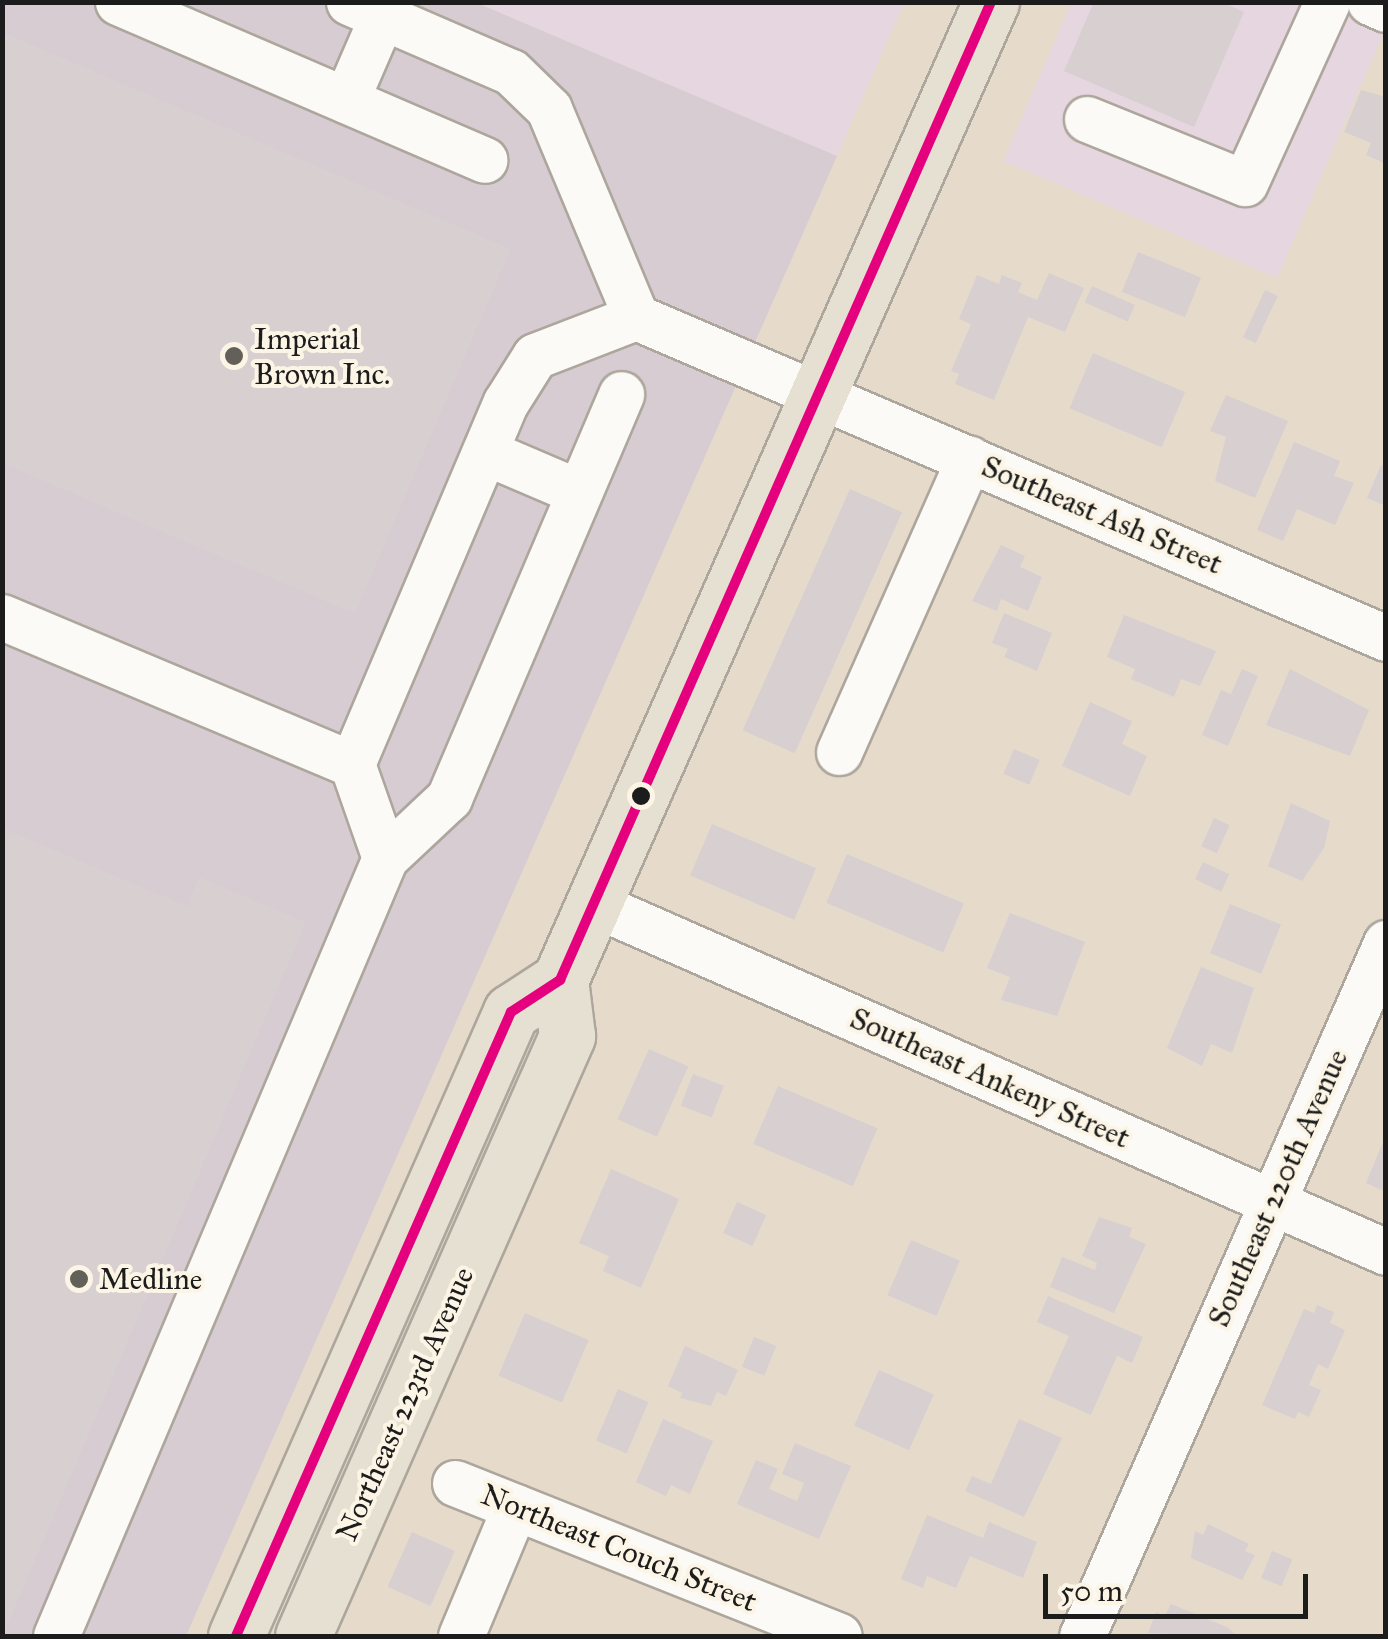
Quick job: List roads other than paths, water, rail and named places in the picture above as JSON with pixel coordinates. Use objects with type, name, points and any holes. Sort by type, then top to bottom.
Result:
[{"type":"main road","points":[[560,980],[990,2]]},
{"type":"main road","name":"Northeast 223rd Avenue","points":[[236,1636],[511,1012],[560,980],[567,1036],[304,1636]]},
{"type":"street","points":[[118,2],[484,160]]},
{"type":"street","points":[[1087,119],[1245,183],[1327,2]]},
{"type":"street","points":[[1370,2],[1386,10]]},
{"type":"street","points":[[346,100],[365,10],[511,72],[549,110],[636,317],[535,356],[485,452],[352,764],[385,858]]},
{"type":"street","name":"Southeast Ash Street","points":[[636,317],[1386,638]]},
{"type":"street","points":[[56,1636],[385,858],[450,798],[621,394]]},
{"type":"street","points":[[485,452],[579,492]]},
{"type":"street","points":[[839,752],[968,458]]},
{"type":"street","points":[[2,617],[352,764]]},
{"type":"street","name":"Southeast Ankeny Street","points":[[594,904],[1386,1252]]},
{"type":"street","name":"Southeast 220th Avenue","points":[[1082,1636],[1386,942]]},
{"type":"street","name":"Northeast Couch Street","points":[[455,1482],[839,1636]]},
{"type":"street","points":[[461,1636],[515,1507]]},
{"type":"place","name":"Imperial Brown Inc.","points":[[234,356]]},
{"type":"place","name":"Medline","points":[[79,1279]]}]
